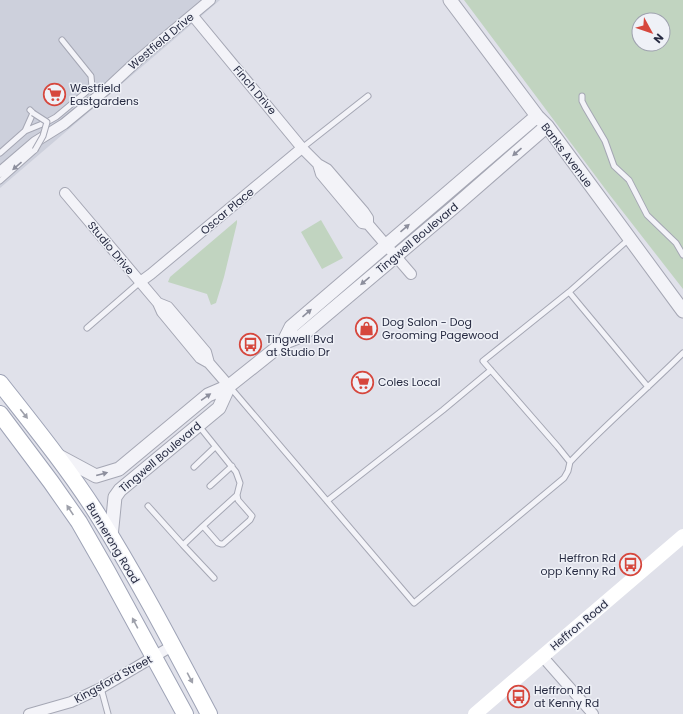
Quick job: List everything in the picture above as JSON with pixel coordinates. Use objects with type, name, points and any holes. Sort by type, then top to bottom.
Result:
[{"type":"main road","name":"Bunnerong Road","points":[[0,383],[55,454],[96,511],[209,714]]},
{"type":"main road","name":"Bunnerong Road","points":[[0,414],[79,522],[185,714]]},
{"type":"main road","name":"Heffron Road","points":[[475,714],[683,536]]},
{"type":"street","name":"Westfield Drive","points":[[0,172],[35,142],[64,124],[109,88],[138,60],[193,16],[210,0]]},
{"type":"street","name":"Banks Avenue","points":[[450,0],[537,116],[547,126],[683,311]]},
{"type":"street","name":"Finch Drive","points":[[193,16],[302,148],[318,164],[326,169],[364,212],[368,218],[368,224],[411,274]]},
{"type":"street","name":"Tingwell Boulevard","points":[[283,343],[291,327],[537,116]]},
{"type":"street","name":"Tingwell Boulevard","points":[[55,454],[96,476],[119,469],[208,394],[229,386],[283,343],[301,336],[454,207],[547,126]]},
{"type":"street","name":"Oscar Place","points":[[140,282],[302,148]]},
{"type":"street","name":"Studio Drive","points":[[64,193],[158,303],[168,307],[206,352],[209,363],[229,386]]},
{"type":"street","name":"Tingwell Boulevard","points":[[111,537],[115,497],[120,490],[219,408],[229,386]]},
{"type":"street","name":"Kingsford Street","points":[[29,714],[71,702],[101,688],[172,646]]},
{"type":"street","points":[[542,656],[593,714]]},
{"type":"lane","points":[[0,153],[25,131],[56,117],[92,87],[91,76],[62,40]]},
{"type":"lane","name":"Oscar Place","points":[[302,148],[368,96]]},
{"type":"lane","points":[[582,96],[582,101],[591,120],[603,137],[614,166],[629,180],[647,214],[676,243],[683,255]]},
{"type":"lane","points":[[25,131],[31,112],[47,122]]},
{"type":"lane","points":[[0,181],[39,145],[47,122]]},
{"type":"lane","points":[[570,462],[483,361],[569,292],[629,239]]},
{"type":"lane","name":"Oscar Place","points":[[87,328],[140,282]]},
{"type":"lane","points":[[569,292],[648,387]]},
{"type":"lane","points":[[229,386],[414,603],[564,478],[568,471],[570,462],[597,434],[683,353]]},
{"type":"lane","points":[[327,501],[443,410],[491,370]]},
{"type":"lane","points":[[198,425],[236,472],[240,483],[237,495],[238,500],[252,516],[247,524],[221,544],[218,543],[204,526]]},
{"type":"lane","points":[[194,467],[216,447]]},
{"type":"lane","points":[[210,486],[232,466]]},
{"type":"lane","points":[[183,545],[237,495]]},
{"type":"lane","points":[[148,506],[214,578]]},
{"type":"lane","points":[[101,688],[108,714]]},
{"type":"shaded area","name":"Westfield Eastgardens","points":[[0,0],[220,0],[0,188]]},
{"type":"green space","points":[[464,0],[683,0],[683,289],[609,194]]},
{"type":"green space","points":[[237,220],[224,277],[216,303],[211,305],[207,294],[168,282],[170,277]]},
{"type":"green space","points":[[321,220],[343,258],[322,269],[301,232]]},
{"type":"place","name":"Westfield Eastgardens","points":[[55,94]]},
{"type":"place","name":"Dog Salon - Dog Grooming Pagewood","points":[[366,328]]},
{"type":"place","name":"Tingwell Bvd at Studio Dr","points":[[251,345]]},
{"type":"place","name":"Coles Local","points":[[363,382]]},
{"type":"place","name":"Heffron Rd opp Kenny Rd","points":[[631,564]]},
{"type":"place","name":"Heffron Rd at Kenny Rd","points":[[519,696]]}]
